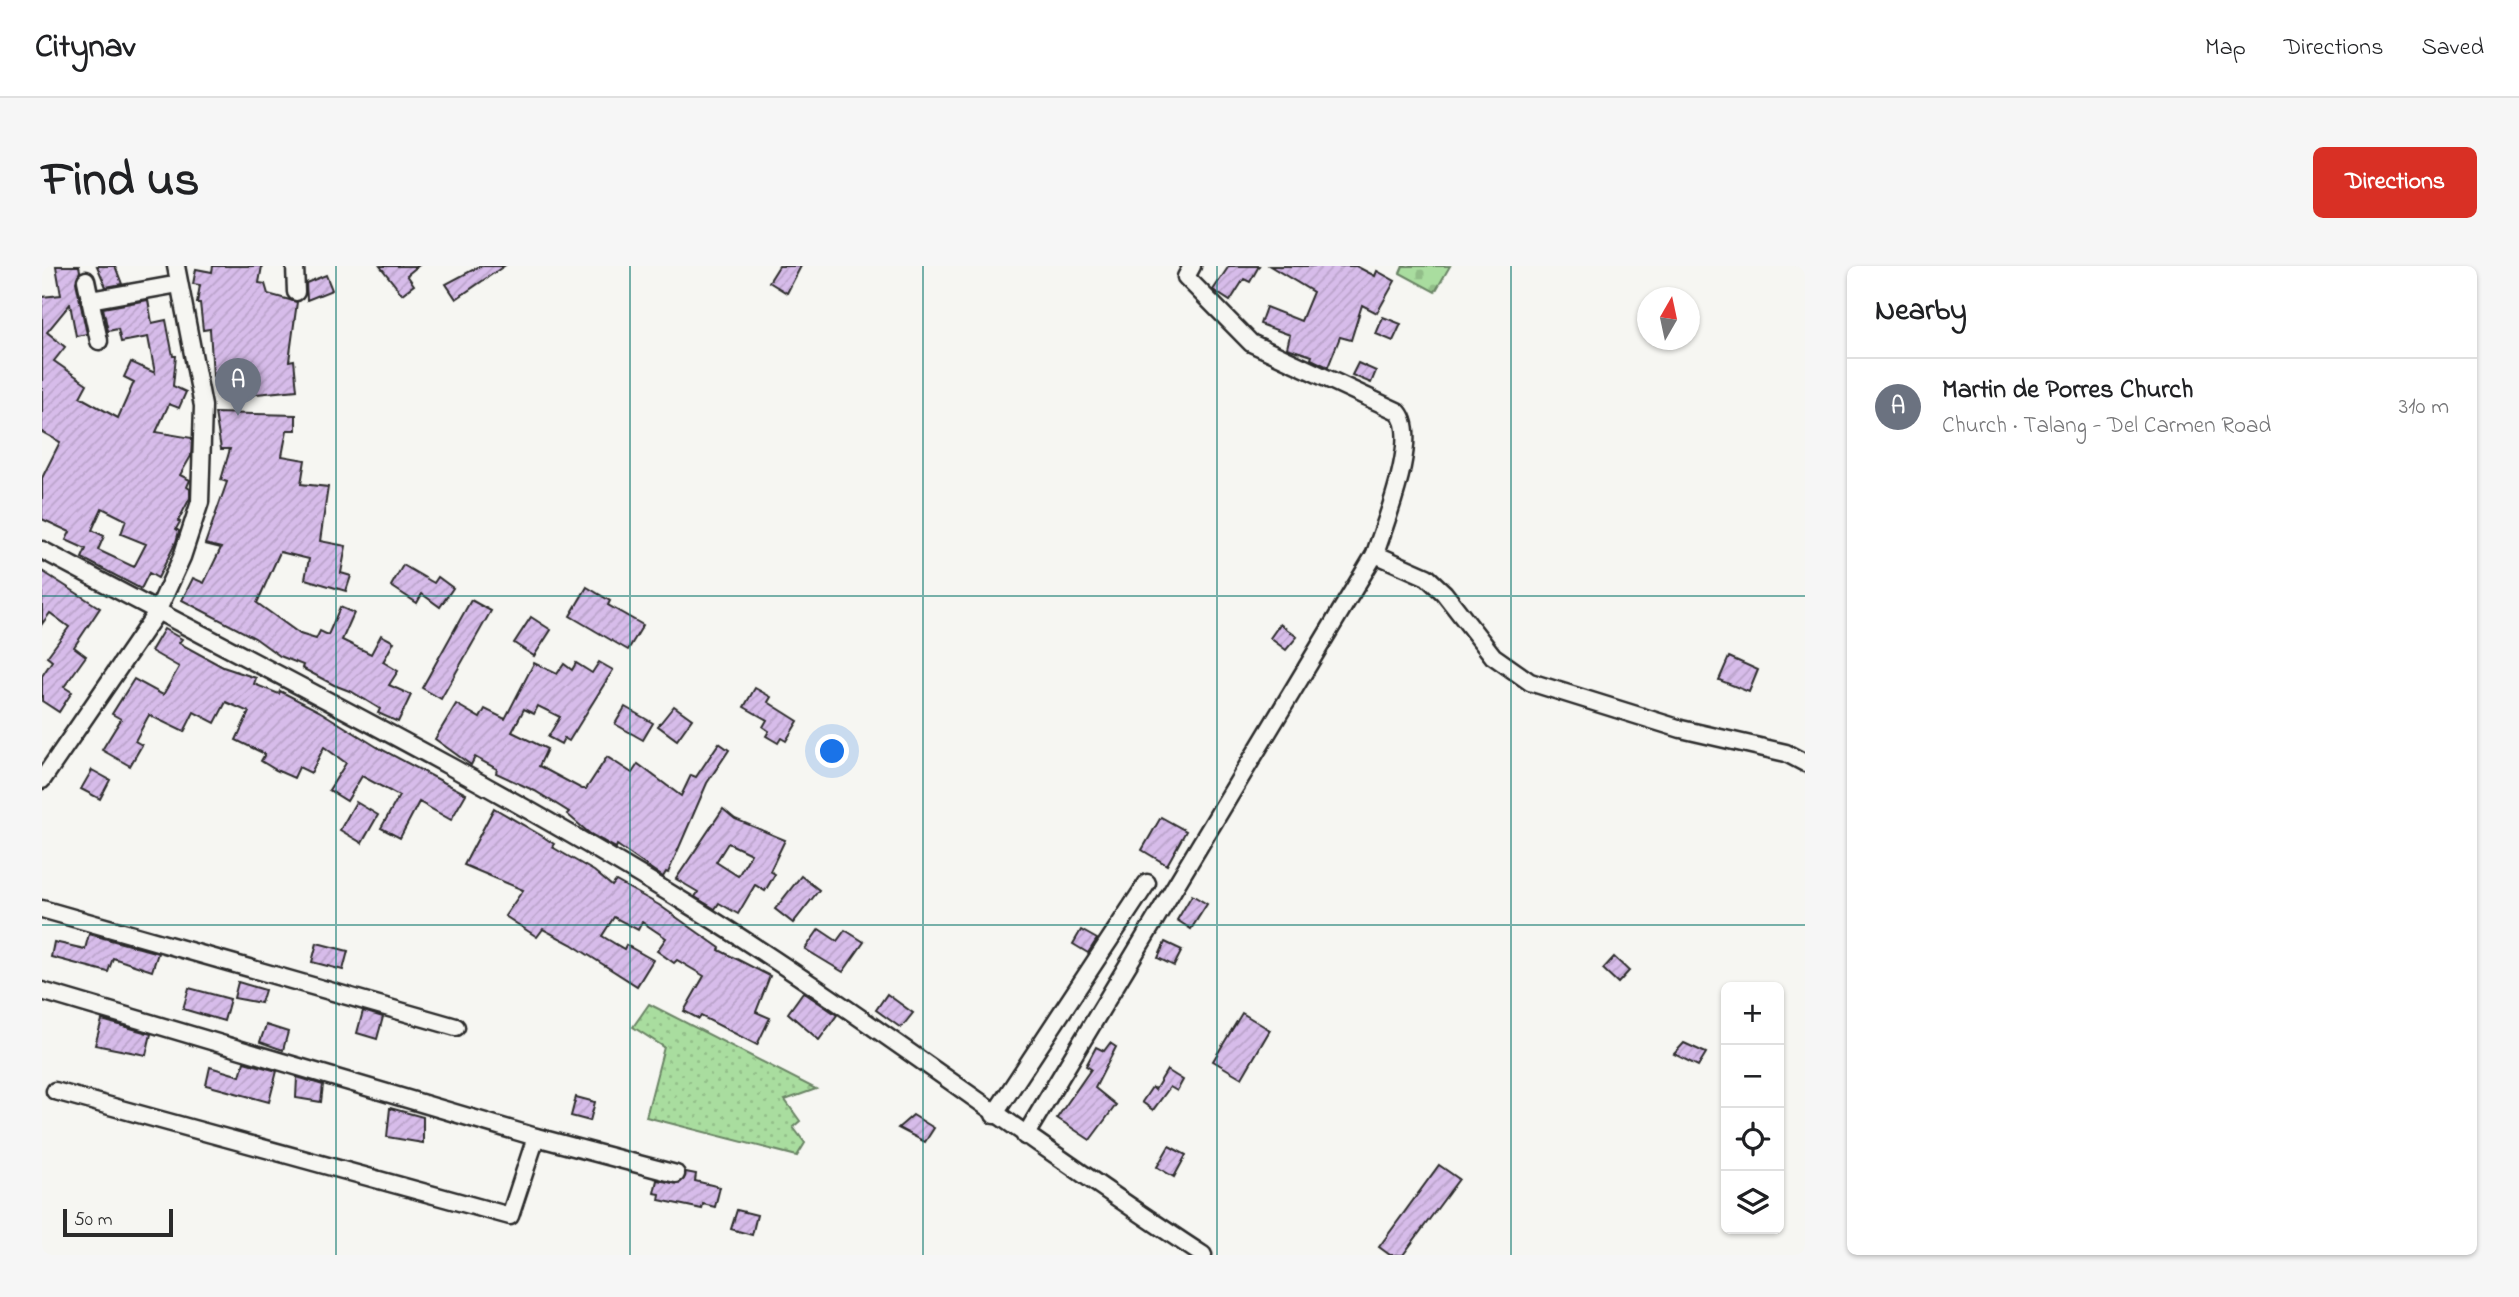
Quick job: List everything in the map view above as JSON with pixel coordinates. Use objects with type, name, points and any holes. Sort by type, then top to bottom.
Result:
[{"type":"street","points":[[42,780],[157,612],[182,557],[200,502],[203,406],[176,266]]},
{"type":"street","points":[[295,266],[296,292]]},
{"type":"street","points":[[1025,1136],[1375,554],[1404,452],[1406,426],[1403,417],[1251,344],[1186,277],[1192,266]]},
{"type":"street","points":[[86,280],[99,341]]},
{"type":"street","points":[[90,300],[179,284]]},
{"type":"street","points":[[42,550],[370,721],[554,823],[692,907],[838,1002],[994,1115],[1203,1255]]},
{"type":"street","points":[[1375,554],[1427,577],[1444,593],[1493,656],[1530,682],[1681,729],[1786,752],[1805,763]]},
{"type":"street","points":[[994,1115],[1147,883]]},
{"type":"street","points":[[42,909],[456,1027]]},
{"type":"street","points":[[42,990],[536,1137],[676,1174]]},
{"type":"street","points":[[55,1091],[510,1216],[536,1137]]},
{"type":"green space","points":[[1403,266],[1450,266],[1435,292],[1400,273]]},
{"type":"green space","points":[[649,1004],[816,1089],[785,1100],[800,1121],[793,1127],[805,1143],[797,1156],[646,1117],[664,1047],[633,1027]]},
{"type":"building","points":[[56,266],[79,266],[76,282],[87,334],[76,336],[70,304],[47,332],[65,347],[54,361],[87,384],[80,397],[118,418],[134,382],[124,377],[131,362],[155,373],[148,337],[121,342],[118,329],[108,331],[103,308],[148,300],[152,323],[166,320],[173,356],[176,356],[173,386],[186,392],[179,408],[169,404],[156,432],[192,438],[191,456],[180,475],[190,480],[187,487],[190,489],[190,498],[178,521],[176,542],[158,578],[149,573],[141,589],[82,558],[86,549],[66,540],[70,532],[42,519],[42,478],[60,442],[42,432],[42,297],[61,295]],"holes":[[[102,508],[126,520],[121,534],[146,544],[134,567],[98,550],[104,536],[92,530]]]},
{"type":"building","points":[[97,266],[115,266],[122,284],[106,287]]},
{"type":"building","points":[[213,266],[262,266],[259,283],[265,284],[268,294],[297,302],[289,361],[294,360],[297,390],[224,397],[220,375],[213,376],[210,329],[203,330],[200,303],[197,303],[200,285],[193,284],[196,269],[212,272]]},
{"type":"building","points":[[380,266],[418,266],[407,275],[414,285],[402,294]]},
{"type":"building","points":[[480,266],[504,266],[456,299],[446,284]]},
{"type":"building","points":[[779,266],[801,266],[787,293],[769,282]]},
{"type":"building","points":[[1229,266],[1259,266],[1250,282],[1244,279],[1230,301],[1213,290]]},
{"type":"building","points":[[1270,266],[1356,266],[1375,276],[1377,271],[1395,281],[1377,313],[1362,305],[1351,340],[1340,337],[1328,367],[1311,359],[1312,356],[1287,348],[1290,335],[1260,324],[1266,307],[1301,321],[1313,292]]},
{"type":"building","points":[[326,275],[332,290],[307,300],[306,283]]},
{"type":"building","points":[[1383,317],[1401,324],[1393,341],[1376,334]]},
{"type":"building","points":[[1358,363],[1376,371],[1371,383],[1352,375]]},
{"type":"building","points":[[215,413],[296,415],[296,430],[287,430],[282,456],[305,460],[301,484],[328,487],[320,541],[346,546],[341,573],[351,576],[346,591],[305,579],[309,559],[280,552],[257,603],[300,634],[316,639],[320,631],[328,635],[340,607],[354,613],[342,640],[371,654],[381,635],[394,642],[383,662],[398,671],[389,685],[411,695],[398,722],[378,713],[380,709],[352,692],[302,668],[303,665],[280,656],[255,638],[182,600],[193,578],[204,583],[221,548],[205,544],[227,482],[221,480],[230,449],[221,449]]},
{"type":"building","points":[[403,565],[434,583],[438,577],[453,588],[440,607],[422,594],[417,603],[391,586]]},
{"type":"building","points":[[42,571],[100,608],[74,647],[86,656],[64,687],[72,692],[59,712],[42,701],[42,676],[52,661],[47,657],[69,627],[50,613],[42,624]]},
{"type":"building","points":[[587,587],[610,601],[608,605],[643,625],[628,650],[570,616]]},
{"type":"building","points":[[471,600],[491,611],[441,699],[422,688]]},
{"type":"building","points":[[531,617],[551,630],[534,656],[514,643]]},
{"type":"building","points":[[1280,624],[1297,637],[1286,650],[1270,638]]},
{"type":"building","points":[[164,629],[182,639],[179,643],[223,667],[256,678],[254,684],[279,694],[280,691],[319,711],[377,747],[466,794],[451,820],[419,802],[400,838],[381,828],[399,796],[362,776],[347,801],[329,790],[346,763],[324,747],[311,773],[299,767],[294,778],[276,770],[261,761],[265,754],[236,740],[249,712],[226,702],[215,723],[194,712],[184,732],[149,715],[135,741],[142,745],[130,766],[102,750],[121,719],[112,714],[134,679],[163,695],[179,667],[151,651]]},
{"type":"building","points":[[1729,657],[1758,670],[1749,692],[1719,680]]},
{"type":"building","points":[[599,662],[613,670],[569,741],[564,738],[561,744],[548,737],[560,717],[538,706],[534,714],[524,709],[512,732],[547,749],[539,766],[582,789],[586,789],[607,757],[632,773],[638,764],[681,796],[691,775],[696,777],[719,743],[729,750],[707,783],[668,873],[663,877],[617,845],[616,848],[589,833],[567,814],[569,812],[535,791],[496,773],[497,769],[475,757],[471,765],[435,739],[456,704],[480,718],[485,709],[505,719],[534,663],[557,674],[564,664],[572,670],[576,663],[592,673]]},
{"type":"building","points":[[755,688],[771,697],[768,702],[798,721],[786,741],[781,738],[778,743],[766,736],[769,731],[763,727],[767,720],[744,707]]},
{"type":"building","points":[[674,706],[692,719],[677,740],[658,726]]},
{"type":"building","points":[[625,707],[653,723],[643,740],[615,724]]},
{"type":"building","points":[[92,770],[110,780],[100,799],[81,789]]},
{"type":"building","points":[[356,802],[378,815],[362,843],[340,830]]},
{"type":"building","points":[[494,808],[542,836],[554,844],[552,847],[594,871],[612,886],[616,881],[659,905],[720,948],[719,950],[770,976],[756,1012],[770,1018],[757,1045],[701,1016],[699,1019],[684,1011],[704,976],[677,960],[674,963],[657,951],[666,938],[642,922],[638,930],[614,917],[602,936],[624,949],[626,945],[653,960],[637,986],[543,929],[537,937],[505,916],[523,890],[464,865]]},
{"type":"building","points":[[723,809],[735,819],[785,840],[770,871],[775,874],[765,891],[755,885],[738,914],[719,903],[715,909],[695,897],[698,892],[676,879]],"holes":[[[728,843],[751,854],[738,876],[716,862]]]},
{"type":"building","points":[[1161,817],[1186,831],[1167,865],[1142,850]]},
{"type":"building","points":[[801,876],[819,890],[793,923],[775,909]]},
{"type":"building","points":[[1192,895],[1207,904],[1191,929],[1177,920]]},
{"type":"building","points":[[819,929],[837,941],[845,930],[864,942],[843,972],[805,949]]},
{"type":"building","points":[[1081,930],[1097,939],[1088,953],[1073,944]]},
{"type":"building","points":[[89,934],[158,953],[152,971],[113,958],[108,972],[51,957],[54,942],[85,949]]},
{"type":"building","points":[[1165,942],[1182,950],[1174,966],[1158,958]]},
{"type":"building","points":[[317,943],[348,951],[343,970],[312,962]]},
{"type":"building","points":[[1614,957],[1629,971],[1618,983],[1603,969]]},
{"type":"building","points":[[238,982],[265,990],[261,1003],[234,998]]},
{"type":"building","points":[[189,988],[230,999],[224,1021],[183,1009]]},
{"type":"building","points":[[803,992],[837,1015],[819,1040],[788,1013]]},
{"type":"building","points":[[887,994],[913,1013],[901,1028],[876,1010]]},
{"type":"building","points":[[363,1011],[383,1017],[377,1039],[357,1033]]},
{"type":"building","points":[[1242,1013],[1270,1030],[1242,1078],[1213,1061]]},
{"type":"building","points":[[102,1020],[151,1034],[146,1055],[95,1045]]},
{"type":"building","points":[[266,1025],[288,1032],[283,1050],[260,1042]]},
{"type":"building","points":[[1110,1043],[1116,1047],[1095,1088],[1116,1105],[1090,1140],[1057,1118],[1091,1069],[1086,1066],[1096,1047],[1104,1051]]},
{"type":"building","points":[[1684,1043],[1706,1053],[1698,1066],[1674,1054]]},
{"type":"building","points":[[244,1062],[277,1071],[269,1102],[206,1085],[210,1067],[240,1076]]},
{"type":"building","points":[[1167,1070],[1183,1080],[1177,1091],[1170,1087],[1153,1110],[1142,1102],[1152,1087],[1155,1090]]},
{"type":"building","points":[[297,1077],[323,1085],[321,1102],[296,1098]]},
{"type":"building","points":[[576,1097],[595,1102],[590,1121],[571,1116]]},
{"type":"building","points":[[390,1108],[423,1117],[423,1143],[387,1137]]},
{"type":"building","points":[[913,1115],[934,1128],[925,1142],[898,1128]]},
{"type":"building","points":[[1169,1146],[1186,1155],[1174,1177],[1157,1167]]},
{"type":"building","points":[[1439,1165],[1459,1179],[1403,1255],[1390,1255],[1379,1247]]},
{"type":"building","points":[[686,1172],[696,1174],[695,1181],[720,1187],[715,1207],[703,1204],[702,1209],[659,1200],[660,1194],[654,1193],[657,1180],[679,1184]]},
{"type":"building","points":[[737,1210],[757,1215],[752,1235],[731,1229]]},
{"type":"place","name":"Martin de Porres Church","points":[[238,416]]}]
